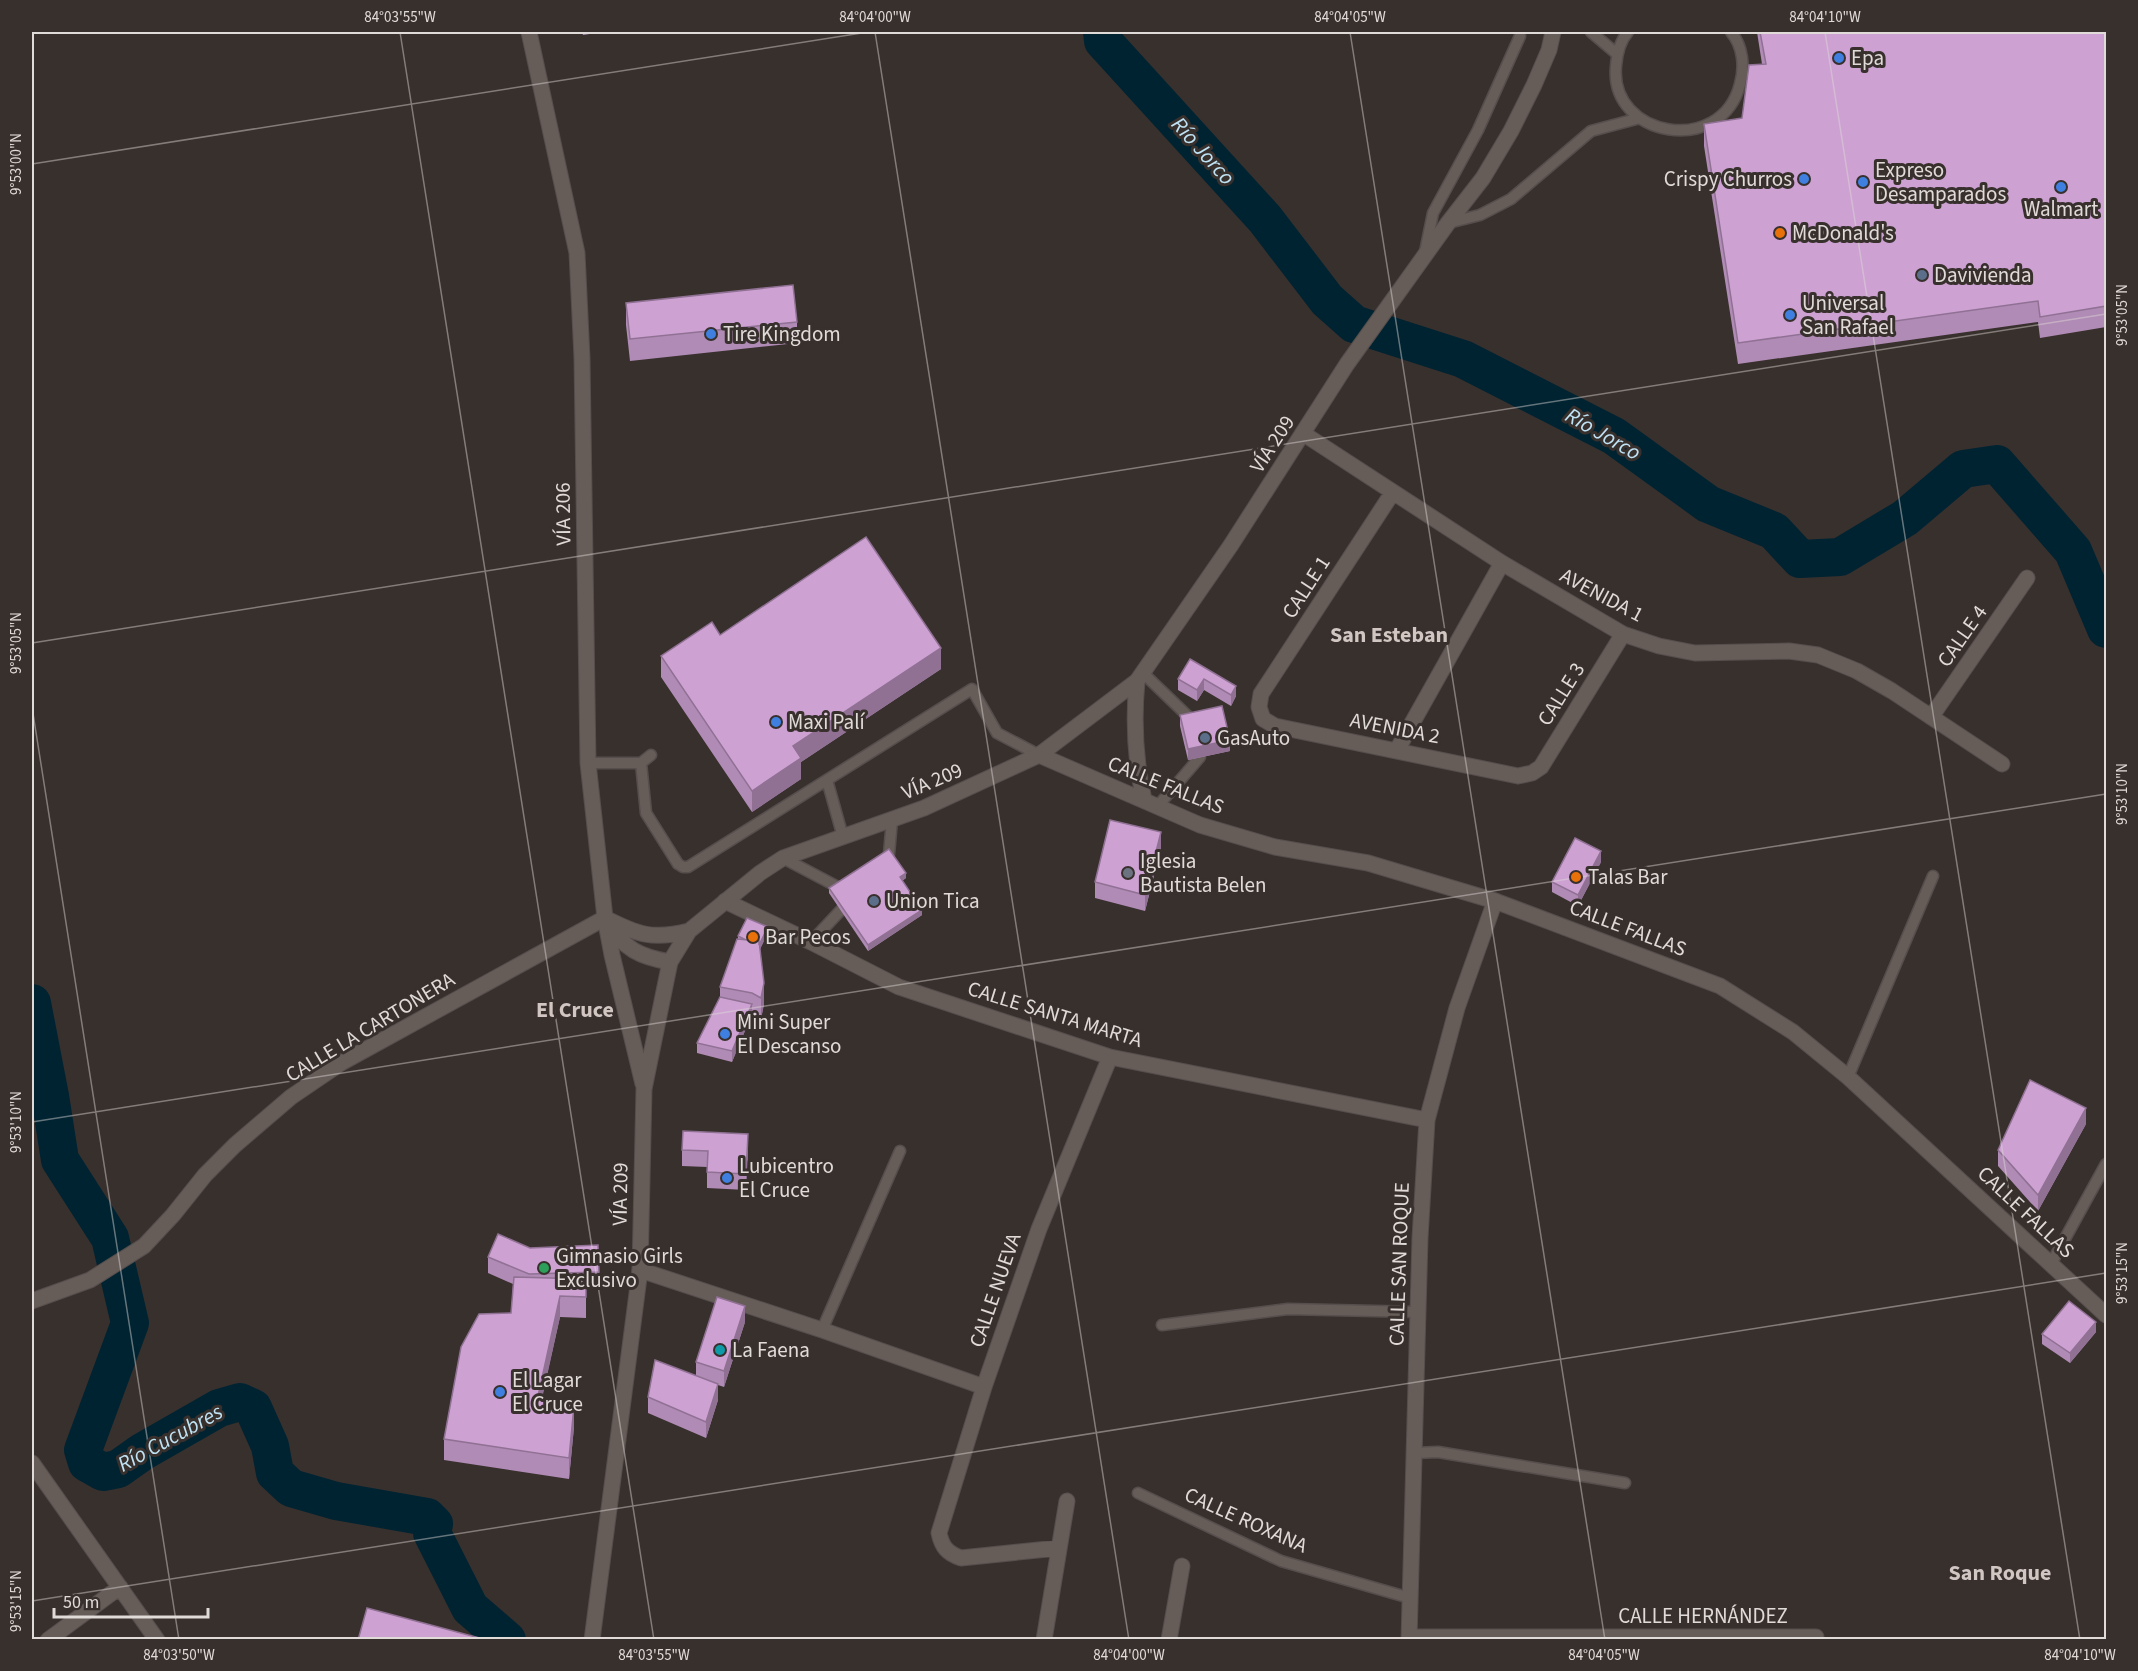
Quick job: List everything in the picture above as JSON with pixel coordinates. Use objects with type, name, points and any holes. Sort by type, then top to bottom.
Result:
[{"type":"street","name":"VÍA 206","points":[[529,32],[578,253],[588,763],[605,918],[644,1089]]},
{"type":"street","name":"VÍA 209","points":[[592,1640],[640,1269],[644,1089],[670,962],[689,931],[760,873],[783,858],[959,794],[1039,755],[1140,677],[1304,434],[1347,364],[1483,178],[1511,131],[1549,50],[1553,32]]},
{"type":"street","name":"AVENIDA 1","points":[[1304,434],[1502,563],[1623,634],[1659,646],[1695,653],[1789,651],[1818,655],[1857,671],[1892,691],[2002,764]]},
{"type":"street","name":"CALLE 1","points":[[1259,707],[1261,694],[1393,492]]},
{"type":"street","points":[[1397,750],[1502,563]]},
{"type":"street","name":"CALLE 4","points":[[1931,717],[2027,578]]},
{"type":"street","name":"CALLE 3","points":[[1532,772],[1541,767],[1623,634]]},
{"type":"street","points":[[1140,677],[1134,711],[1134,741],[1137,771],[1151,804]]},
{"type":"street","name":"AVENIDA 2","points":[[1259,707],[1263,719],[1275,726],[1518,776],[1532,772]]},
{"type":"street","name":"CALLE FALLAS","points":[[1039,755],[1200,825],[1275,847],[1368,863],[1495,901],[1720,986],[1793,1032],[1848,1077],[2106,1316]]},
{"type":"street","name":"CALLE SANTA MARTA","points":[[724,901],[899,987],[1110,1057],[1427,1120]]},
{"type":"street","name":"CALLE SAN ROQUE","points":[[1409,1638],[1418,1312],[1427,1120],[1457,1008],[1495,901]]},
{"type":"street","points":[[605,918],[644,935],[667,936],[689,931]]},
{"type":"street","points":[[605,918],[616,935],[631,949],[649,959],[670,962]]},
{"type":"street","name":"CALLE LA CARTONERA","points":[[32,1301],[90,1280],[144,1246],[235,1145],[291,1097],[341,1063],[605,918]]},
{"type":"street","name":"CALLE NUEVA","points":[[1058,1548],[961,1558],[949,1554],[941,1543],[939,1533],[984,1387],[1038,1229],[1110,1057]]},
{"type":"street","points":[[640,1269],[984,1387]]},
{"type":"street","points":[[32,1463],[38,1485],[120,1587],[157,1640]]},
{"type":"street","points":[[1044,1640],[1067,1501]]},
{"type":"street","points":[[1169,1640],[1182,1566]]},
{"type":"street","points":[[48,1640],[120,1587]]},
{"type":"street","name":"CALLE HERNÁNDEZ","points":[[1409,1638],[1816,1637]]},
{"type":"lane","points":[[1591,32],[1617,54]]},
{"type":"lane","points":[[1628,32],[1617,54],[1615,72],[1619,90],[1628,106],[1640,118],[1658,128],[1677,131],[1697,129],[1714,121],[1729,108],[1738,91],[1743,72],[1742,53],[1731,32]]},
{"type":"lane","points":[[1425,255],[1433,213],[1478,130],[1520,36]]},
{"type":"lane","points":[[1448,224],[1480,215],[1511,199],[1591,131],[1640,118]]},
{"type":"lane","points":[[1140,677],[1195,723]]},
{"type":"lane","points":[[641,763],[646,813],[678,864],[688,867],[724,842],[972,689],[997,733],[1039,755]]},
{"type":"lane","points":[[588,763],[641,763],[651,755]]},
{"type":"lane","points":[[1151,804],[1200,757]]},
{"type":"lane","points":[[827,780],[843,837]]},
{"type":"lane","points":[[889,854],[892,820]]},
{"type":"lane","points":[[783,858],[838,887]]},
{"type":"lane","points":[[1848,1077],[1933,876]]},
{"type":"lane","points":[[811,942],[840,910]]},
{"type":"lane","points":[[822,1330],[900,1151]]},
{"type":"lane","points":[[2051,1264],[2106,1164]]},
{"type":"lane","points":[[1162,1325],[1288,1309],[1418,1312]]},
{"type":"lane","points":[[1414,1453],[1438,1452],[1625,1483]]},
{"type":"lane","name":"CALLE ROXANA","points":[[1138,1493],[1281,1561],[1410,1598]]},
{"type":"building","name":"Expreso Desamparados","points":[[1760,32],[2106,32],[2106,306],[2040,317],[2038,301],[1738,343],[1704,124],[1742,118],[1749,65],[1766,64]]},
{"type":"building","points":[[793,285],[797,322],[630,339],[626,303]]},
{"type":"building","name":"Maxi Palí","points":[[866,537],[941,648],[793,746],[801,758],[752,791],[661,656],[712,622],[720,635]]},
{"type":"building","points":[[1190,659],[1236,686],[1231,695],[1204,679],[1197,690],[1178,679]]},
{"type":"building","name":"GasAuto","points":[[1222,706],[1230,740],[1188,749],[1180,715]]},
{"type":"building","name":"Iglesia Bautista Belen","points":[[1110,820],[1161,832],[1145,895],[1095,882]]},
{"type":"building","name":"Talas Bar","points":[[1575,838],[1601,851],[1578,895],[1552,882]]},
{"type":"building","name":"Union Tica","points":[[889,849],[906,873],[900,877],[922,910],[868,945],[829,888]]},
{"type":"building","name":"Bar Pecos","points":[[747,918],[768,927],[759,945],[759,941],[746,940],[738,936]]},
{"type":"building","points":[[737,939],[759,941],[764,983],[761,998],[752,993],[720,987]]},
{"type":"building","name":"Mini Super El Descanso","points":[[720,997],[752,1004],[732,1051],[697,1043]]},
{"type":"building","points":[[2030,1080],[2086,1108],[2038,1195],[1998,1150]]},
{"type":"building","points":[[683,1131],[748,1134],[746,1174],[707,1172],[708,1151],[682,1150]]},
{"type":"building","points":[[498,1234],[530,1248],[598,1245],[599,1272],[529,1274],[488,1257]]},
{"type":"building","name":"El Lagar El Cruce","points":[[514,1277],[586,1279],[586,1297],[560,1296],[538,1396],[574,1406],[569,1458],[444,1439],[461,1347],[479,1314],[511,1313]]},
{"type":"building","name":"La Faena","points":[[717,1297],[745,1306],[724,1371],[696,1362]]},
{"type":"building","points":[[2069,1301],[2096,1322],[2070,1353],[2042,1334]]},
{"type":"building","points":[[655,1360],[718,1384],[706,1422],[648,1397]]},
{"type":"building","points":[[367,1608],[487,1640],[358,1640]]},
{"type":"waterway","name":"Río Jorco","points":[[1102,32],[1103,41],[1265,219],[1327,300],[1354,324],[1463,359],[1614,436],[1708,504],[1774,531],[1800,559],[1840,557],[1905,518],[1963,469],[1997,464],[2073,551],[2106,629]]},
{"type":"waterway","name":"Río Cucubres","points":[[32,1003],[60,1160],[110,1238],[130,1323],[83,1450],[87,1463],[103,1472],[118,1469],[142,1452],[219,1408],[240,1402],[253,1408],[270,1446],[275,1473],[291,1488],[336,1501],[427,1517],[434,1524],[432,1533],[470,1608],[507,1640]]},
{"type":"place","name":"Epa","points":[[1839,58]]},
{"type":"place","name":"Crispy Churros","points":[[1804,179]]},
{"type":"place","name":"Expreso Desamparados","points":[[1863,182]]},
{"type":"place","name":"Walmart","points":[[2061,187]]},
{"type":"place","name":"McDonald's","points":[[1780,233]]},
{"type":"place","name":"Davivienda","points":[[1922,275]]},
{"type":"place","name":"Universal San Rafael","points":[[1790,315]]},
{"type":"place","name":"Tire Kingdom","points":[[711,334]]},
{"type":"place","name":"Maxi Palí","points":[[776,722]]},
{"type":"place","name":"GasAuto","points":[[1205,738]]},
{"type":"place","name":"Iglesia Bautista Belen","points":[[1128,873]]},
{"type":"place","name":"Talas Bar","points":[[1576,877]]},
{"type":"place","name":"Union Tica","points":[[874,901]]},
{"type":"place","name":"Bar Pecos","points":[[753,937]]},
{"type":"place","name":"Mini Super El Descanso","points":[[725,1034]]},
{"type":"place","name":"Lubicentro El Cruce","points":[[727,1178]]},
{"type":"place","name":"Gimnasio Girls Exclusivo","points":[[544,1268]]},
{"type":"place","name":"La Faena","points":[[720,1350]]},
{"type":"place","name":"El Lagar El Cruce","points":[[500,1392]]},
{"type":"district","name":"San Esteban","points":[[1389,635]]},
{"type":"district","name":"El Cruce","points":[[575,1010]]},
{"type":"district","name":"San Roque","points":[[2000,1573]]}]
